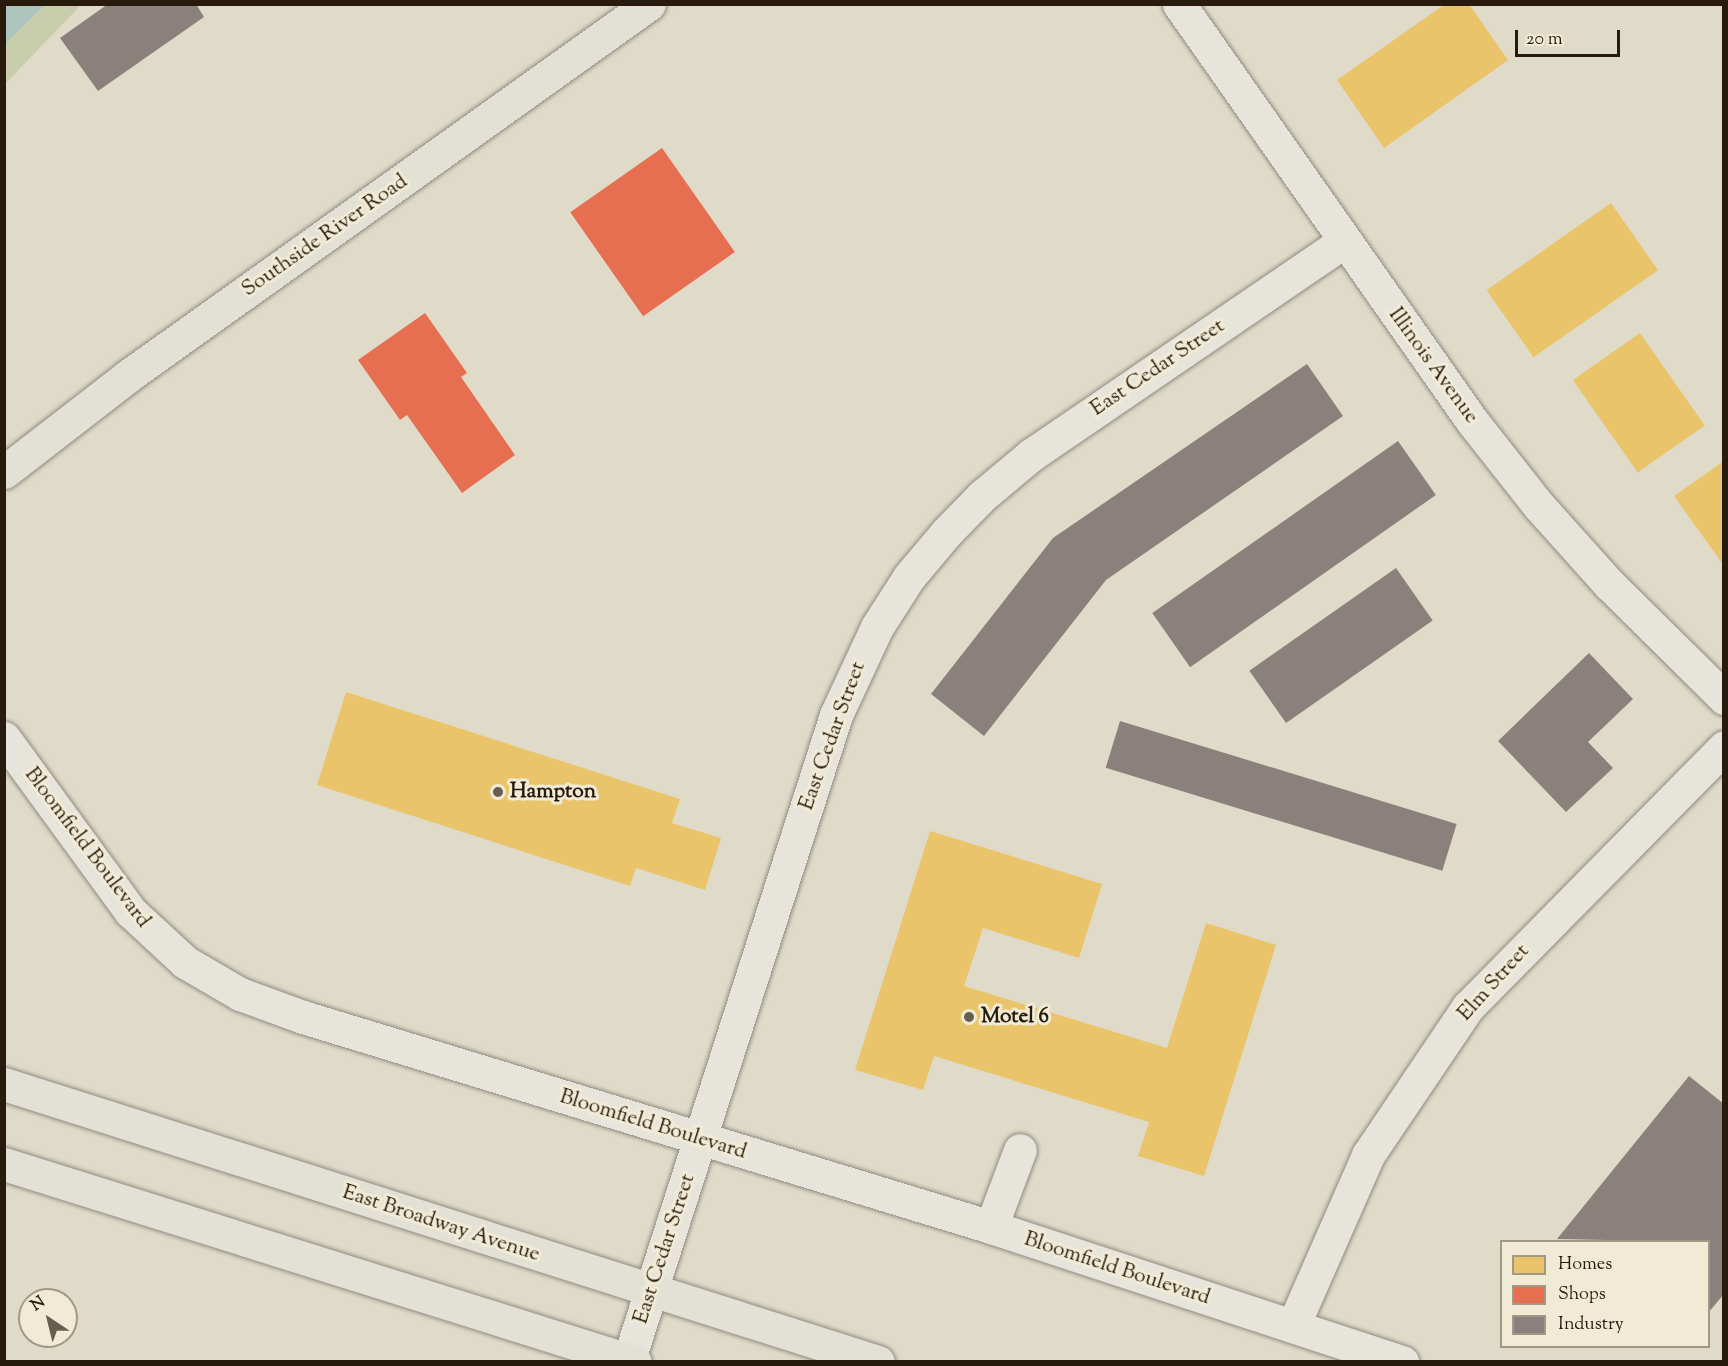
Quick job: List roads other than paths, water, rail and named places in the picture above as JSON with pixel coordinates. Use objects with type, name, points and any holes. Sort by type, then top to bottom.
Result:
[{"type":"main road","name":"Southside River Road","points":[[4,472],[99,397],[650,4]]},
{"type":"main road","name":"East Broadway Avenue","points":[[4,1084],[878,1362]]},
{"type":"main road","points":[[4,1164],[631,1361]]},
{"type":"street","name":"Illinois Avenue","points":[[1179,4],[1343,242],[1472,422],[1539,506],[1610,585],[1724,698]]},
{"type":"street","name":"East Cedar Street","points":[[631,1361],[651,1291],[836,715],[877,627],[909,577],[982,496],[1031,455],[1343,242]]},
{"type":"street","name":"Bloomfield Boulevard","points":[[4,738],[130,911],[170,950],[217,982],[303,1017],[992,1227],[1402,1362]]},
{"type":"street","name":"Elm Street","points":[[1293,1326],[1368,1155],[1468,1007],[1724,747]]},
{"type":"street","points":[[992,1227],[1020,1150]]},
{"type":"water","points":[[45,5],[5,44],[4,6]]},
{"type":"place","name":"Hampton","points":[[498,792]]},
{"type":"place","name":"Motel 6","points":[[969,1017]]}]
